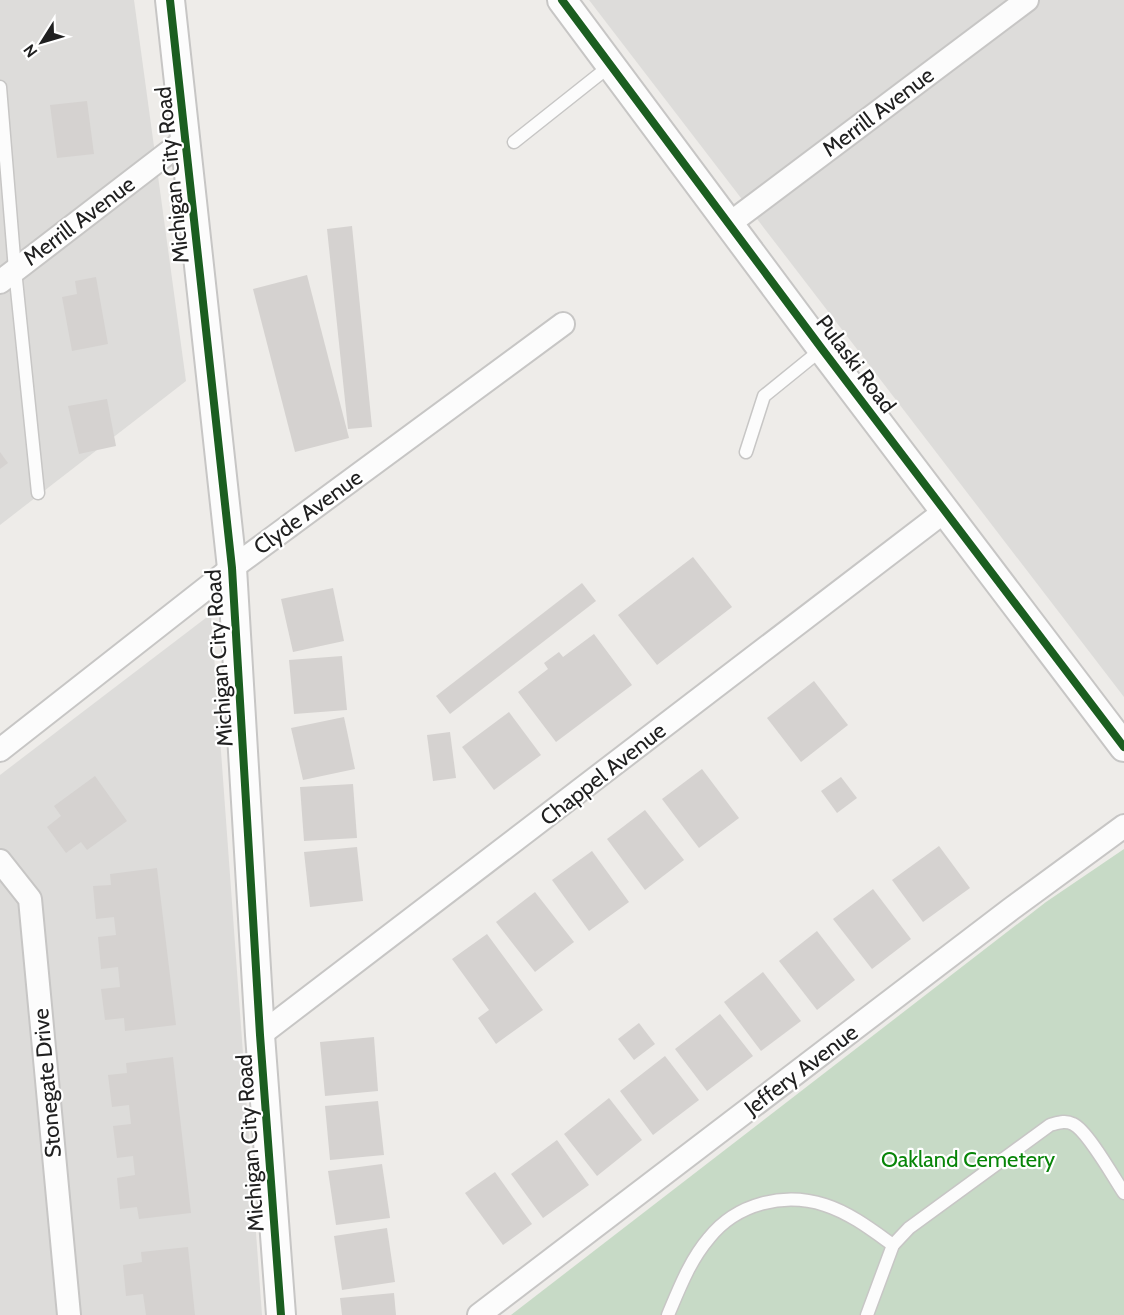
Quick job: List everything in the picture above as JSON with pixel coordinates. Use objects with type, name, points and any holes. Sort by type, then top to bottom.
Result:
[{"type":"street","name":"Michigan City Road","points":[[170,0],[232,568],[260,1035],[281,1315]]},
{"type":"street","name":"Pulaski Road","points":[[562,0],[822,349],[1124,747]]},
{"type":"street","name":"Merrill Avenue","points":[[729,224],[1027,0]]},
{"type":"street","name":"Merrill Avenue","points":[[7,276],[186,139]]},
{"type":"street","name":"Clyde Avenue","points":[[0,750],[232,568],[564,324]]},
{"type":"street","name":"Chappel Avenue","points":[[260,1035],[945,512]]},
{"type":"street","name":"Jeffery Avenue","points":[[479,1315],[1124,826]]},
{"type":"street","name":"Stonegate Drive","points":[[0,861],[30,899],[69,1315]]},
{"type":"lane","points":[[514,142],[611,65]]},
{"type":"lane","points":[[0,87],[7,276],[38,493]]},
{"type":"lane","points":[[746,452],[764,396],[822,349]]},
{"type":"lane","points":[[867,1315],[893,1245],[909,1228],[1050,1125],[1065,1121],[1076,1125],[1086,1135],[1124,1193]]},
{"type":"lane","points":[[668,1315],[684,1277],[709,1238],[728,1220],[751,1206],[798,1199],[826,1206],[862,1223],[893,1245]]},
{"type":"shaded area","points":[[0,0],[134,0],[186,381],[0,525]]},
{"type":"shaded area","points":[[589,0],[1124,0],[1124,697]]},
{"type":"shaded area","points":[[211,614],[262,1315],[0,1315],[0,775]]},
{"type":"green space","name":"Oakland Cemetery","points":[[1124,849],[1124,1315],[511,1315],[1046,902]]},
{"type":"building","points":[[87,101],[94,154],[57,158],[50,105]]},
{"type":"building","points":[[352,226],[372,427],[348,429],[327,229]]},
{"type":"building","points":[[307,275],[349,438],[295,452],[253,289]]},
{"type":"building","points":[[96,277],[108,344],[72,351],[62,297],[77,294],[75,281]]},
{"type":"building","points":[[107,399],[116,446],[79,454],[68,406]]},
{"type":"building","points":[[0,452],[8,463],[0,469]]},
{"type":"building","points":[[693,557],[732,607],[657,665],[618,615]]},
{"type":"building","points":[[582,583],[596,601],[450,714],[436,696]]},
{"type":"building","points":[[333,588],[344,641],[293,652],[281,599]]},
{"type":"building","points":[[594,634],[632,685],[556,742],[518,692],[548,669],[544,663],[559,652],[563,657]]},
{"type":"building","points":[[342,656],[347,710],[294,714],[289,660]]},
{"type":"building","points":[[814,681],[848,725],[801,762],[767,718]]},
{"type":"building","points":[[509,712],[541,755],[494,790],[462,747]]},
{"type":"building","points":[[344,717],[355,769],[303,780],[291,728]]},
{"type":"building","points":[[450,732],[456,778],[433,781],[427,735]]},
{"type":"building","points":[[702,769],[739,818],[699,848],[662,799]]},
{"type":"building","points":[[95,776],[127,821],[87,850],[81,842],[66,853],[47,827],[61,816],[54,806]]},
{"type":"building","points":[[841,777],[857,798],[837,813],[821,791]]},
{"type":"building","points":[[353,784],[357,838],[304,841],[300,787]]},
{"type":"building","points":[[645,810],[684,860],[645,890],[607,839]]},
{"type":"building","points":[[939,846],[970,888],[923,922],[892,880]]},
{"type":"building","points":[[357,847],[363,901],[310,907],[304,852]]},
{"type":"building","points":[[592,851],[629,902],[589,931],[552,880]]},
{"type":"building","points":[[157,868],[176,1025],[125,1031],[124,1018],[105,1020],[101,989],[120,987],[118,967],[101,969],[98,937],[116,935],[114,917],[96,919],[93,886],[111,885],[110,874]]},
{"type":"building","points":[[873,889],[911,939],[872,969],[833,919]]},
{"type":"building","points":[[535,892],[574,942],[535,972],[496,922]]},
{"type":"building","points":[[817,931],[855,980],[817,1010],[779,961]]},
{"type":"building","points":[[487,934],[543,1010],[496,1044],[478,1018],[489,1010],[452,959]]},
{"type":"building","points":[[763,972],[801,1021],[761,1051],[724,1002]]},
{"type":"building","points":[[720,1014],[753,1056],[707,1091],[675,1049]]},
{"type":"building","points":[[639,1023],[655,1044],[634,1060],[618,1039]]},
{"type":"building","points":[[374,1037],[378,1091],[325,1096],[320,1042]]},
{"type":"building","points":[[665,1056],[699,1100],[653,1135],[620,1091]]},
{"type":"building","points":[[173,1057],[191,1213],[139,1219],[137,1207],[120,1209],[117,1178],[135,1175],[133,1156],[117,1158],[113,1126],[131,1124],[129,1105],[112,1107],[108,1075],[127,1073],[126,1063]]},
{"type":"building","points":[[609,1098],[642,1140],[597,1176],[564,1134]]},
{"type":"building","points":[[378,1101],[384,1155],[330,1160],[325,1106]]},
{"type":"building","points":[[557,1140],[589,1185],[543,1218],[511,1174]]},
{"type":"building","points":[[382,1164],[390,1218],[336,1225],[328,1171]]},
{"type":"building","points":[[495,1172],[532,1224],[503,1245],[465,1193]]},
{"type":"building","points":[[387,1228],[395,1282],[342,1290],[334,1236]]},
{"type":"building","points":[[188,1247],[195,1315],[146,1315],[143,1294],[126,1296],[123,1265],[142,1262],[141,1252]]},
{"type":"building","points":[[394,1293],[396,1315],[342,1315],[340,1298]]},
{"type":"cycle path","points":[[170,0],[232,568],[260,1035],[281,1315]]},
{"type":"cycle path","points":[[562,0],[822,349],[1124,747]]}]
